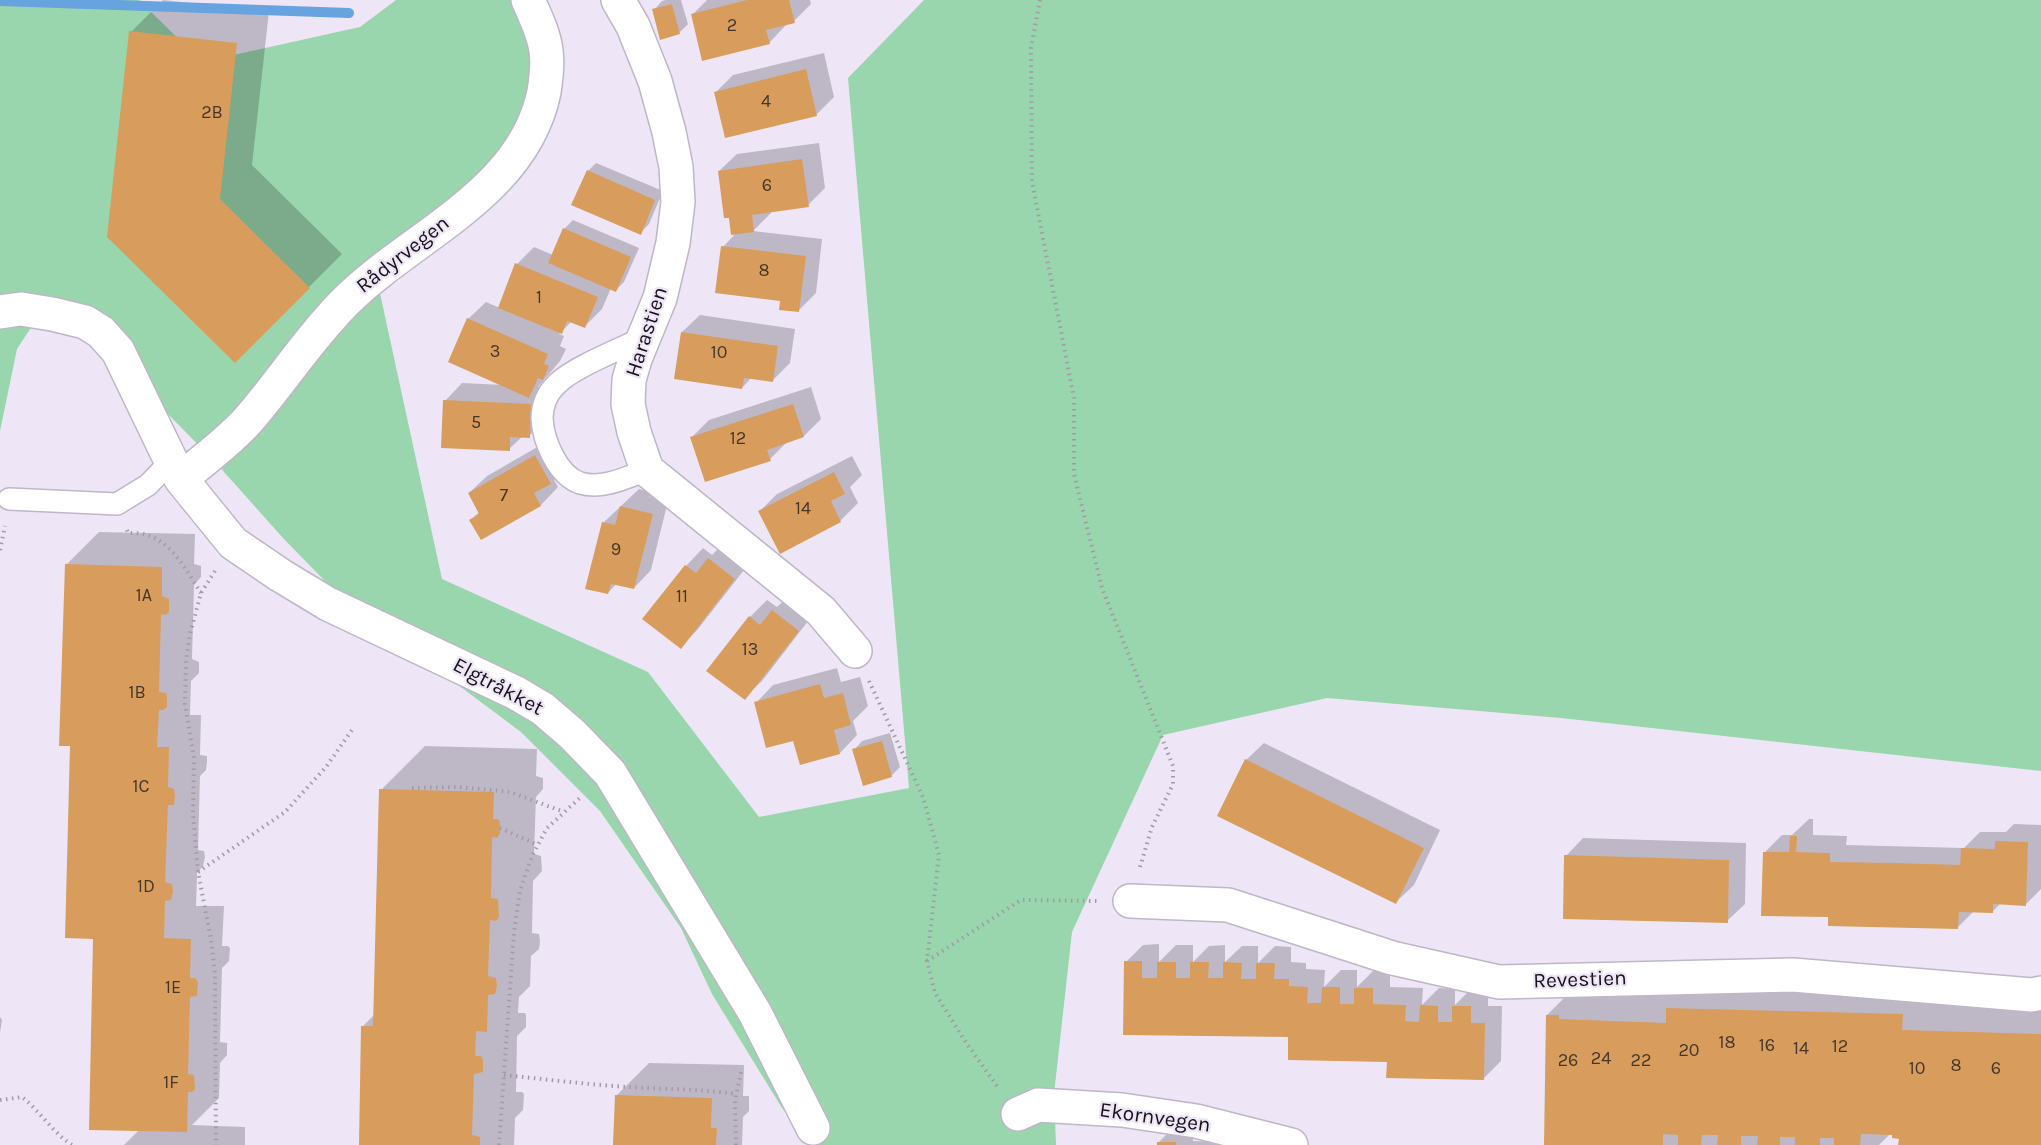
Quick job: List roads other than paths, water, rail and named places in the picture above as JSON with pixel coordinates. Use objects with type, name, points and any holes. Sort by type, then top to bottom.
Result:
[{"type":"street","name":"Rådyrvegen","points":[[176,470],[248,421],[332,316],[362,285],[478,197],[507,168],[531,130],[541,105],[546,81],[547,52],[538,22],[528,0]]},
{"type":"street","name":"Harastien","points":[[618,0],[633,26],[655,81],[676,167],[678,202],[673,243],[660,298],[629,380],[628,404],[634,432],[647,470]]},
{"type":"street","name":"Elgtråkket","points":[[0,312],[21,309],[52,314],[86,322],[101,332],[118,351],[176,470],[233,543],[280,576],[328,604],[465,668],[543,709],[610,772],[755,1013],[813,1128]]},
{"type":"street","points":[[647,470],[821,611],[855,651]]},
{"type":"street","name":"Revestien","points":[[1130,901],[1228,905],[1392,958],[1499,982],[1793,975],[2032,995],[2041,993]]},
{"type":"street","name":"Ekornvegen","points":[[1018,1114],[1038,1105],[1122,1110],[1196,1121],[1291,1145]]},
{"type":"lane","points":[[645,337],[574,371],[556,383],[546,398],[542,418],[555,460],[567,475],[580,483],[614,482],[647,470]]},
{"type":"lane","points":[[9,499],[117,504],[176,470]]},
{"type":"waterway","points":[[0,1],[349,13]]}]
